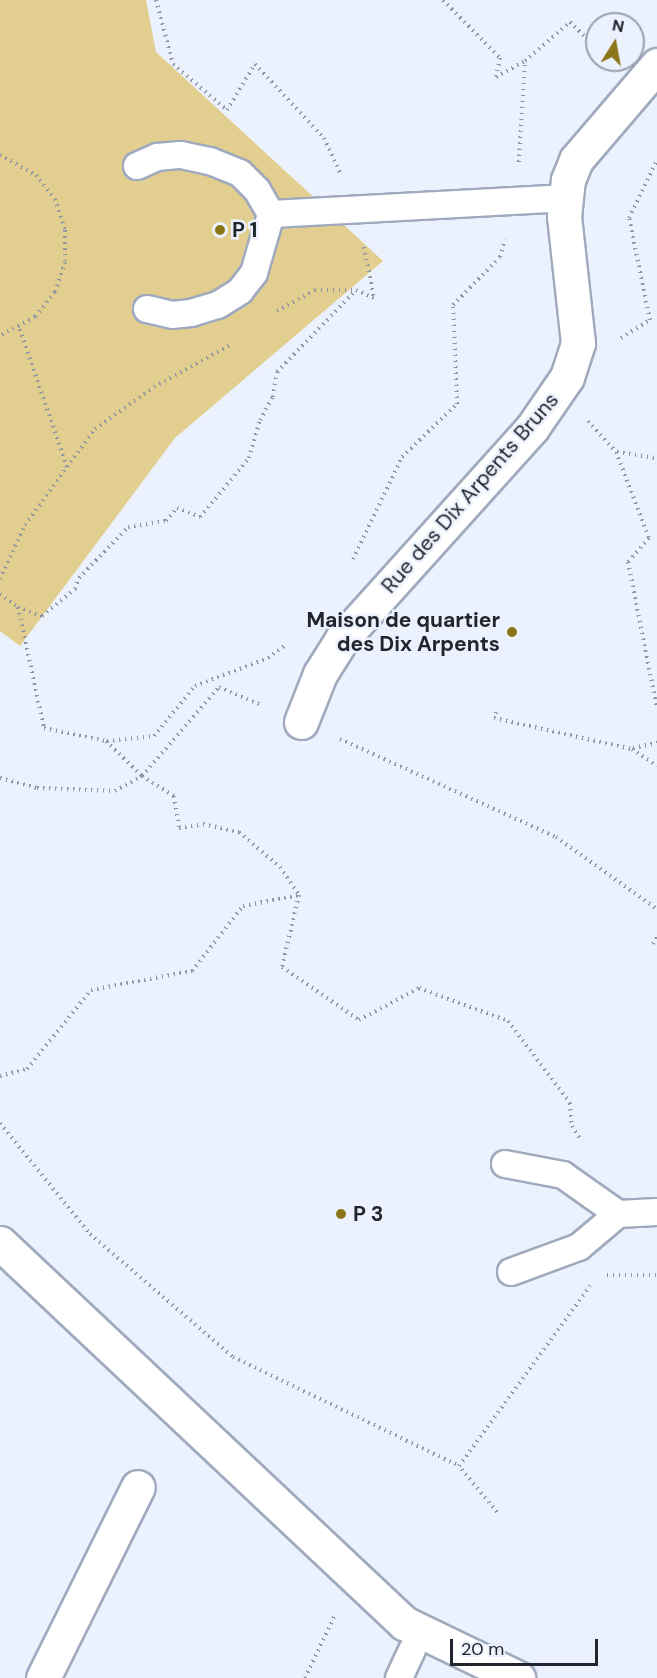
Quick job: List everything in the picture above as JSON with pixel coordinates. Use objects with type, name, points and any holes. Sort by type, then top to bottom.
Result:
[{"type":"street","name":"Rue des Dix Arpents Bruns","points":[[301,722],[320,674],[342,639],[531,428],[567,377],[578,343],[565,198],[576,160],[657,65]]},
{"type":"street","points":[[0,1243],[355,1573],[404,1623],[518,1678]]},
{"type":"street","points":[[43,1678],[138,1487]]},
{"type":"lane","points":[[137,166],[157,157],[181,155],[210,160],[240,173],[257,190],[271,214],[254,273],[240,291],[218,305],[191,313],[172,315],[147,309]]},
{"type":"lane","points":[[271,214],[565,198]]},
{"type":"lane","points":[[505,1164],[563,1175],[638,1213]]},
{"type":"lane","points":[[511,1272],[579,1248],[638,1213]]},
{"type":"lane","points":[[399,1678],[412,1650]]},
{"type":"path","points":[[156,0],[173,64],[227,110],[255,64],[324,138],[357,210],[374,298],[356,290],[315,290],[269,317]]},
{"type":"path","points":[[443,0],[500,58],[496,77],[525,61],[570,22],[585,37]]},
{"type":"path","points":[[347,570],[402,457],[457,404],[453,305],[500,257],[517,201],[525,61]]},
{"type":"path","points":[[0,154],[36,175],[55,199],[65,230],[65,262],[55,292],[35,316],[0,336]]},
{"type":"path","points":[[612,344],[650,320],[629,218],[657,160]]},
{"type":"path","points":[[0,594],[18,607],[42,616],[56,607],[128,527],[166,521],[177,508],[200,517],[249,458],[260,420],[273,397],[277,372],[356,290]]},
{"type":"path","points":[[19,327],[67,467]]},
{"type":"path","points":[[0,579],[25,525],[95,429],[154,387],[234,342]]},
{"type":"path","points":[[585,417],[616,452],[649,538],[628,562],[657,708]]},
{"type":"path","points":[[616,452],[657,458]]},
{"type":"path","points":[[18,607],[44,728],[106,741],[154,736],[195,686],[268,658],[293,639]]},
{"type":"path","points":[[0,777],[36,788],[115,791],[142,776],[219,687],[556,837],[657,909]]},
{"type":"path","points":[[496,712],[494,718],[632,748],[657,766]]},
{"type":"path","points":[[106,741],[142,776],[174,795],[179,828],[203,824],[239,832],[280,867],[299,895],[282,967],[359,1020],[419,988],[508,1021],[570,1103],[572,1126],[583,1143]]},
{"type":"path","points":[[632,748],[657,743]]},
{"type":"path","points":[[0,1076],[27,1069],[91,990],[192,971],[243,906],[299,895]]},
{"type":"path","points":[[653,944],[657,937]]},
{"type":"path","points":[[0,1123],[90,1234],[233,1357],[459,1466],[496,1512]]},
{"type":"path","points":[[598,1275],[657,1275]]},
{"type":"path","points":[[459,1466],[591,1284]]},
{"type":"path","points":[[305,1678],[355,1573]]},
{"type":"shaded area","points":[[0,0],[146,0],[156,52],[383,261],[175,438],[20,646],[0,631]]},
{"type":"place","name":"P 1","points":[[220,230]]},
{"type":"place","name":"Maison de quartier des Dix Arpents","points":[[512,632]]},
{"type":"place","name":"P 3","points":[[341,1214]]}]
